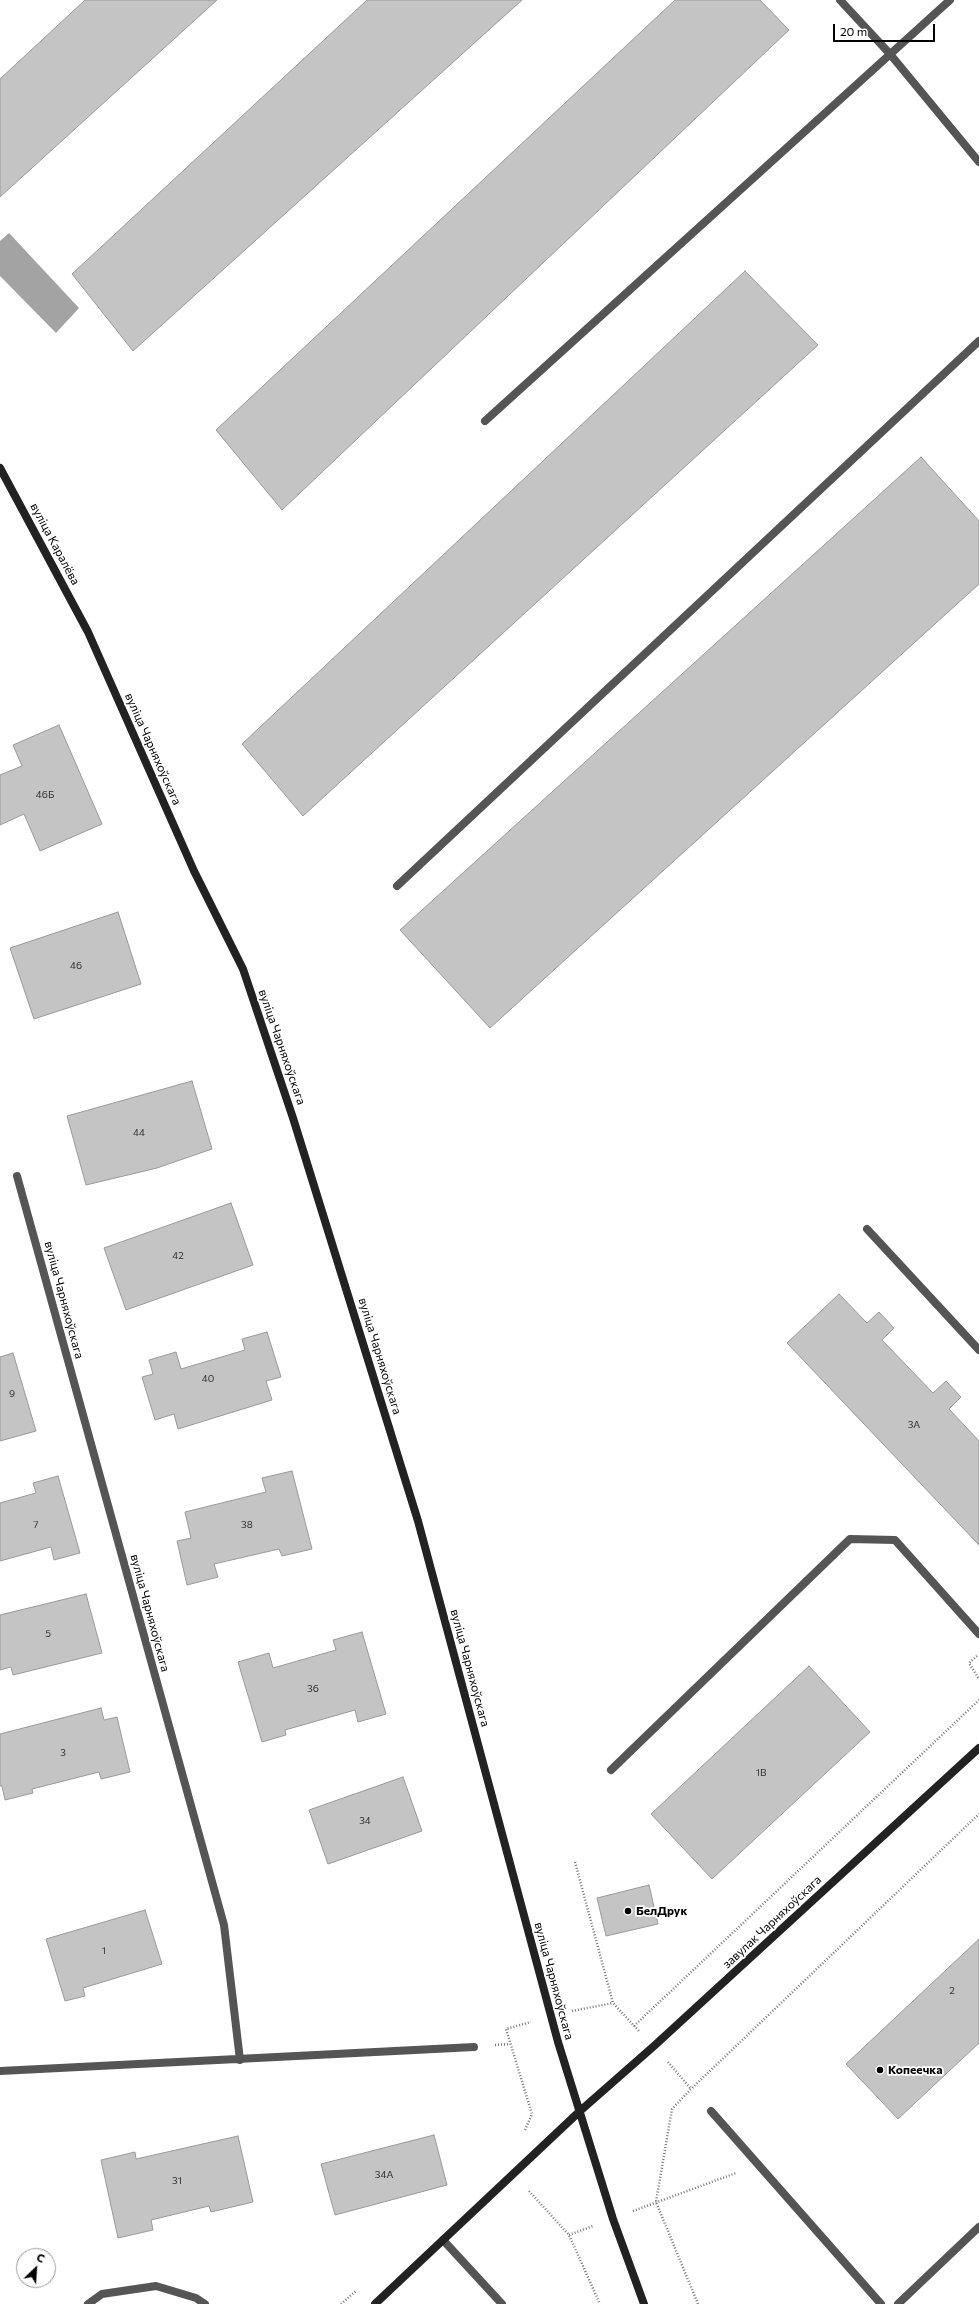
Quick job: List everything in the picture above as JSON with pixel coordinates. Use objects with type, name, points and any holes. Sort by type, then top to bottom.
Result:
[{"type":"street","points":[[840,0],[890,54],[979,162]]},
{"type":"street","points":[[485,421],[950,0]]},
{"type":"street","points":[[397,886],[979,341]]},
{"type":"street","name":"вуліца Каралёва","points":[[0,468],[88,632]]},
{"type":"street","name":"вуліца Чарняхоўскага","points":[[88,632],[194,871],[243,969],[293,1118],[418,1521],[551,2016],[613,2219],[644,2304]]},
{"type":"street","name":"вуліца Чарняхоўскага","points":[[17,1176],[224,1925],[240,2060]]},
{"type":"street","points":[[867,1229],[979,1350]]},
{"type":"street","points":[[611,1770],[850,1539],[895,1540],[979,1634]]},
{"type":"street","name":"завулак Чарняхоўскага","points":[[580,2112],[979,1748]]},
{"type":"street","points":[[0,2071],[474,2047]]},
{"type":"street","points":[[711,2111],[881,2304]]},
{"type":"street","points":[[375,2304],[580,2112]]},
{"type":"street","points":[[898,2304],[979,2227]]},
{"type":"street","points":[[443,2240],[502,2304]]},
{"type":"street","points":[[88,2304],[102,2294],[156,2286],[196,2298],[205,2304]]},
{"type":"path","points":[[979,1654],[969,1663],[979,1679]]},
{"type":"path","points":[[575,1862],[613,2003],[634,2026],[979,1700]]},
{"type":"path","points":[[698,2304],[656,2202],[672,2110],[724,2058],[979,1814]]},
{"type":"path","points":[[522,2135],[532,2114],[506,2029],[551,2016],[613,2003]]},
{"type":"path","points":[[569,2235],[758,2165]]},
{"type":"path","points":[[514,2175],[569,2235],[600,2304]]},
{"type":"path","points":[[341,2304],[359,2288]]},
{"type":"shaded area","points":[[9,233],[79,308],[56,333],[0,276],[0,241]]},
{"type":"building","points":[[85,0],[217,0],[0,197],[0,79]]},
{"type":"building","points":[[367,0],[522,0],[133,351],[72,274]]},
{"type":"building","points":[[675,0],[760,0],[789,30],[282,510],[216,430]]},
{"type":"building","points":[[745,271],[818,345],[303,816],[242,744]]},
{"type":"building","points":[[921,457],[979,521],[979,584],[490,1028],[400,930]]},
{"type":"building","points":[[59,725],[102,824],[40,851],[24,814],[0,825],[0,775],[22,766],[13,745]]},
{"type":"building","points":[[118,912],[141,984],[34,1019],[10,948]]},
{"type":"building","points":[[192,1081],[212,1149],[157,1168],[86,1185],[67,1116]]},
{"type":"building","points":[[231,1203],[253,1265],[126,1310],[104,1248]]},
{"type":"building","points":[[839,1294],[867,1323],[879,1312],[894,1328],[882,1340],[933,1393],[946,1381],[961,1397],[949,1409],[979,1441],[979,1545],[787,1343]]},
{"type":"building","points":[[267,1332],[281,1377],[266,1381],[272,1400],[178,1429],[174,1414],[155,1420],[142,1377],[153,1374],[149,1360],[176,1352],[181,1369],[245,1350],[242,1339]]},
{"type":"building","points":[[13,1353],[36,1431],[0,1441],[0,1357]]},
{"type":"building","points":[[292,1471],[312,1549],[282,1556],[279,1549],[214,1564],[218,1577],[187,1585],[177,1541],[191,1538],[185,1512],[266,1492],[262,1478]]},
{"type":"building","points":[[58,1476],[80,1553],[54,1560],[51,1547],[0,1561],[0,1503],[36,1493],[33,1483]]},
{"type":"building","points":[[86,1594],[102,1653],[13,1675],[11,1667],[0,1670],[0,1615]]},
{"type":"building","points":[[362,1632],[386,1714],[358,1722],[355,1710],[285,1730],[286,1735],[262,1742],[238,1662],[269,1653],[273,1668],[336,1650],[333,1640]]},
{"type":"building","points":[[809,1666],[870,1732],[712,1879],[651,1814]]},
{"type":"building","points":[[101,1708],[104,1720],[117,1717],[130,1772],[101,1779],[99,1772],[32,1789],[33,1793],[5,1800],[2,1786],[0,1786],[0,1734]]},
{"type":"building","points":[[403,1777],[422,1831],[328,1864],[309,1810]]},
{"type":"building","name":"БелДрук","points":[[649,1885],[658,1924],[606,1936],[597,1898]]},
{"type":"building","points":[[145,1910],[162,1964],[83,1988],[85,1996],[65,2001],[46,1939]]},
{"type":"building","points":[[979,1939],[979,2043],[898,2119],[846,2064]]},
{"type":"building","points":[[434,2135],[447,2185],[335,2215],[321,2164]]},
{"type":"building","points":[[238,2136],[253,2202],[211,2212],[209,2206],[151,2220],[153,2230],[118,2238],[101,2160],[135,2152],[136,2159]]},
{"type":"place","name":"БелДрук","points":[[628,1911]]},
{"type":"place","name":"Копеечка","points":[[880,2070]]}]
